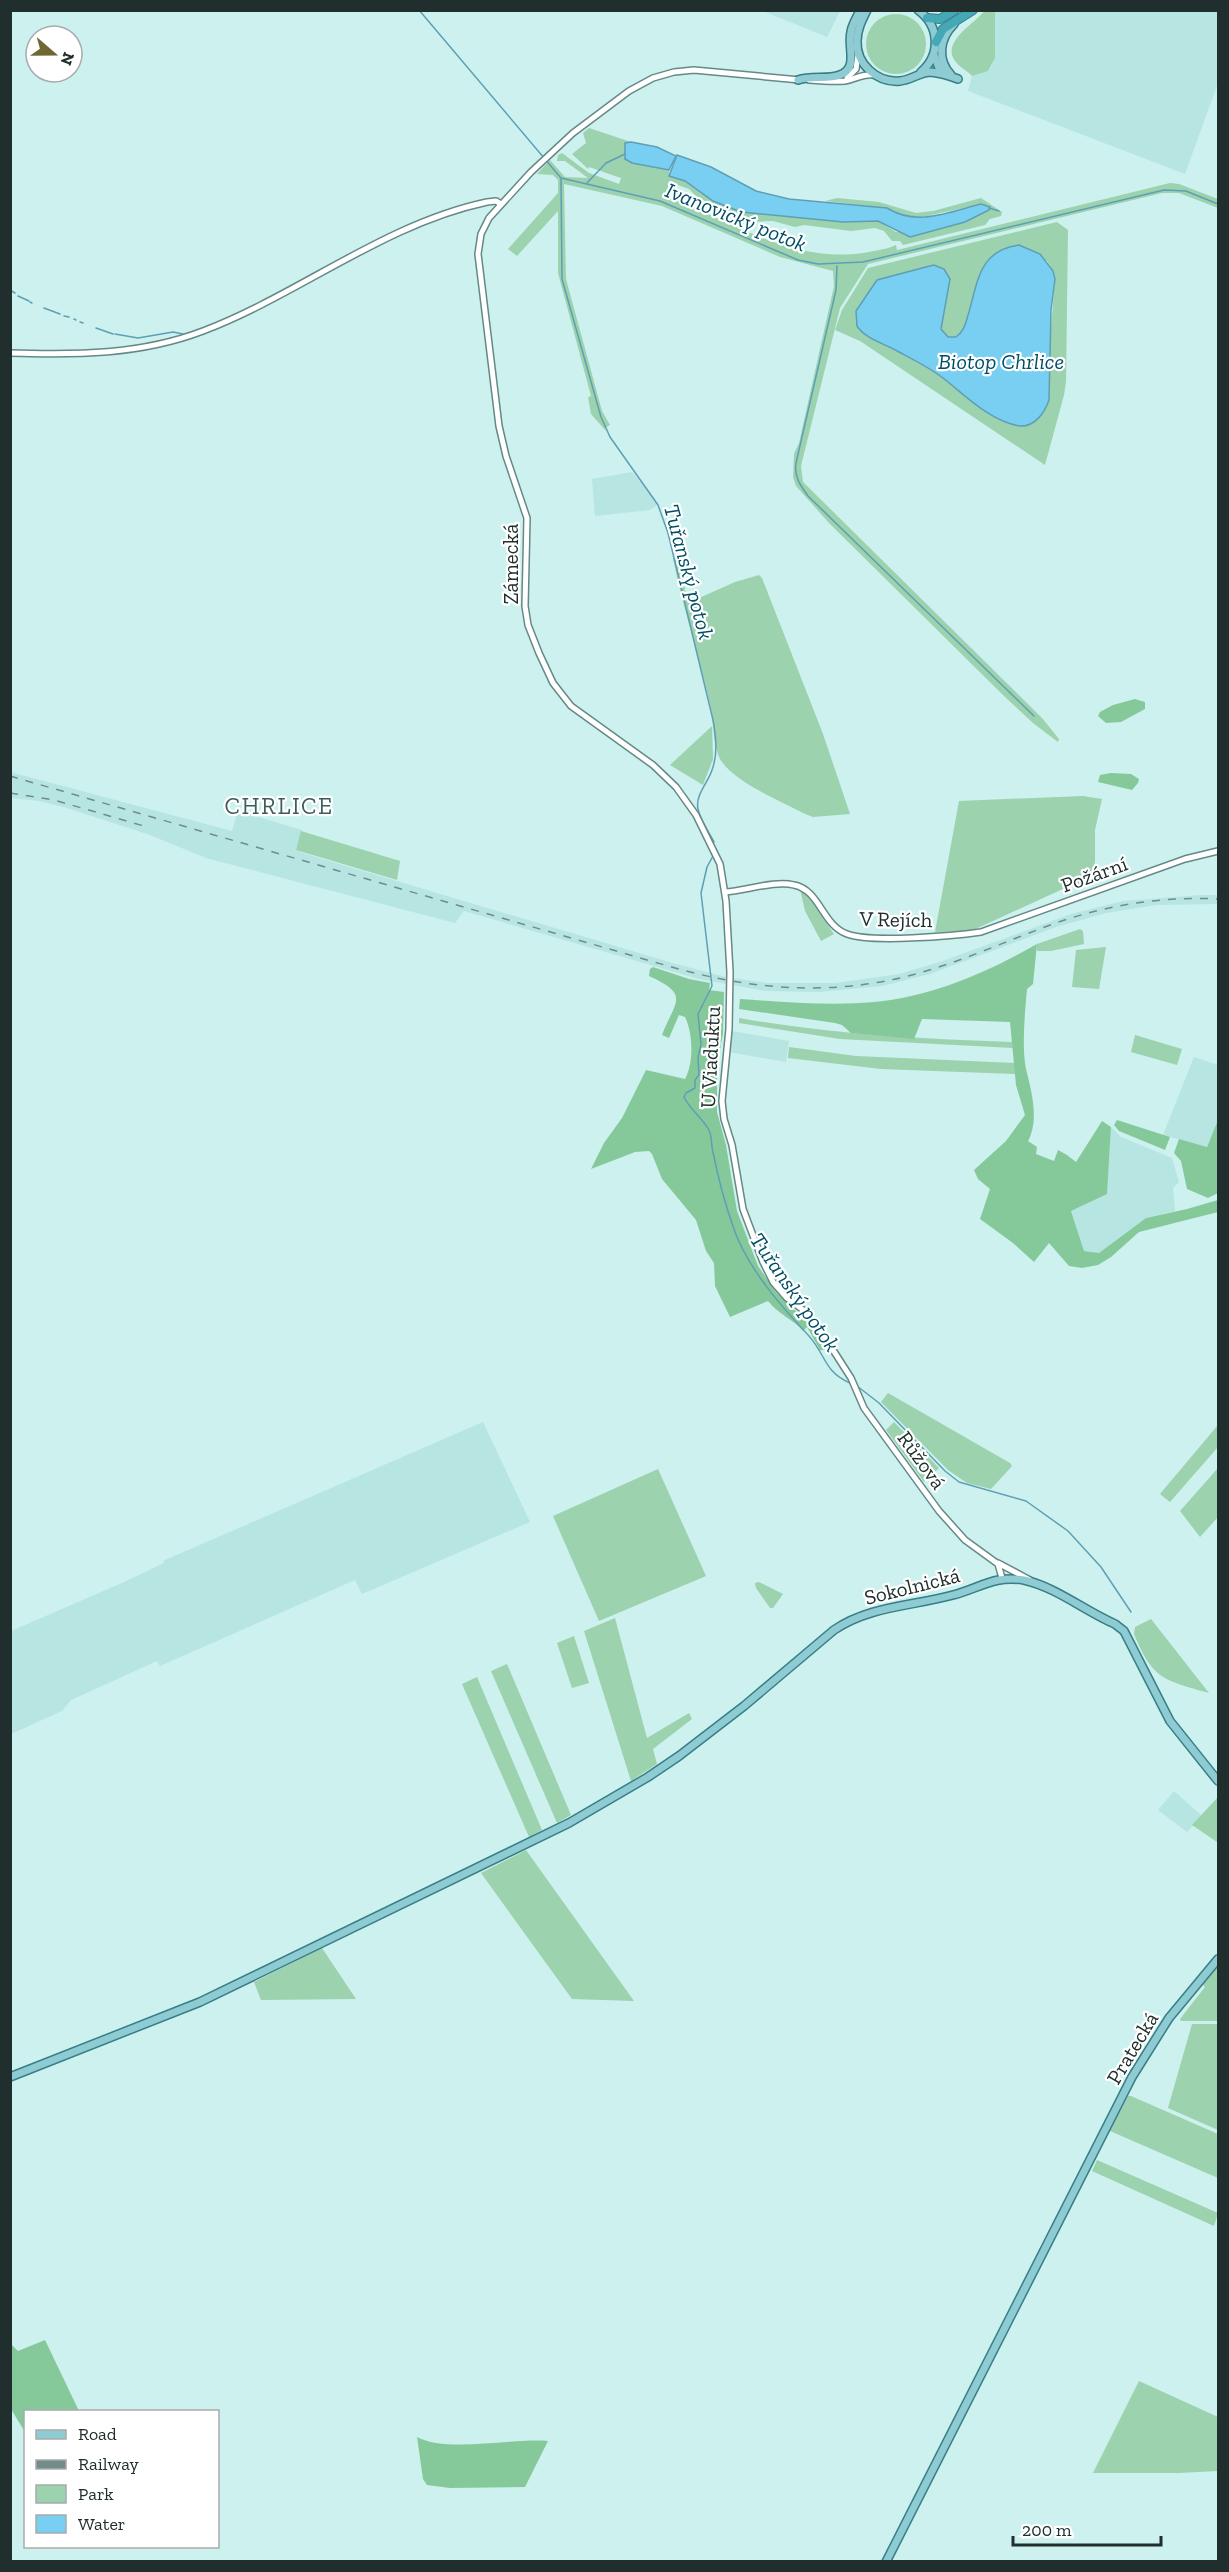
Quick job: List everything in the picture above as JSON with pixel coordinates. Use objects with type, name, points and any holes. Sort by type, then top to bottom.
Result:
[{"type":"highway","points":[[927,18],[940,19],[955,10]]},
{"type":"highway","points":[[936,42],[943,29],[973,10]]},
{"type":"main road","points":[[798,80],[808,76],[835,76],[847,71],[852,61],[850,33],[860,10]]},
{"type":"main road","points":[[867,10],[857,34],[858,50],[862,62],[875,75],[896,81],[932,72],[958,79],[939,68],[934,54]]},
{"type":"main road","points":[[862,22],[875,10]]},
{"type":"main road","points":[[918,10],[927,18],[936,42],[934,54],[920,74]]},
{"type":"main road","points":[[951,75],[942,60],[942,49],[944,35],[956,22]]},
{"type":"main road","name":"Sokolnická","points":[[10,2077],[203,2000],[538,1838],[648,1777],[729,1717],[834,1630],[851,1619],[867,1613],[955,1594],[1002,1578],[1034,1583],[1115,1624],[1124,1632],[1170,1721],[1218,1781]]},
{"type":"main road","name":"Pratecká","points":[[886,2562],[1088,2163],[1149,2048],[1173,2013],[1218,1959]]},
{"type":"street","points":[[840,81],[854,72],[858,50]]},
{"type":"street","points":[[10,352],[96,354],[132,350],[177,339],[231,319],[430,218],[487,201],[496,201],[501,204],[547,155],[573,133],[630,91],[653,78],[674,72],[694,70],[798,80],[840,81],[861,75],[875,75]]},
{"type":"street","name":"Zámecká","points":[[501,204],[483,229],[478,254],[499,426],[506,456],[527,518],[525,606],[528,625],[553,683],[565,700],[585,717],[645,759],[676,787],[693,811],[713,847]]},
{"type":"street","name":"U Viaduktu","points":[[713,847],[720,864],[725,891],[730,972],[729,1029],[722,1101],[744,1209],[773,1282],[787,1298],[806,1312],[831,1347]]},
{"type":"street","name":"Požární","points":[[981,932],[1185,860],[1218,851]]},
{"type":"street","name":"V Rejích","points":[[725,891],[784,884],[796,885],[810,894],[834,927],[845,934],[857,937],[937,936],[981,932]]},
{"type":"street","name":"Růžová","points":[[831,1347],[853,1382],[864,1408],[948,1523],[997,1563],[1034,1583]]},
{"type":"street","points":[[997,1563],[1001,1569],[1002,1578]]},
{"type":"shaded area","points":[[763,11],[840,11],[827,37]]},
{"type":"shaded area","points":[[995,11],[1218,11],[1218,83],[1185,174],[968,91],[972,76],[988,71],[993,63]]},
{"type":"shaded area","points":[[632,472],[655,499],[657,505],[650,510],[595,516],[592,479]]},
{"type":"shaded area","points":[[10,772],[232,831],[238,811],[302,830],[296,850],[306,854],[676,964],[726,977],[767,983],[836,983],[899,974],[940,962],[1071,914],[1123,901],[1218,895],[1218,904],[1156,905],[1106,913],[1056,927],[930,974],[882,986],[819,992],[766,991],[699,979],[464,911],[455,923],[206,858],[150,835],[67,808],[39,801],[11,798]]},
{"type":"shaded area","points":[[732,1031],[789,1041],[786,1062],[729,1052]]},
{"type":"shaded area","points":[[1194,1057],[1218,1065],[1218,1120],[1207,1147],[1163,1135]]},
{"type":"shaded area","points":[[1111,1127],[1121,1137],[1172,1158],[1179,1182],[1173,1188],[1175,1211],[1146,1218],[1099,1253],[1084,1251],[1071,1211],[1107,1193]]},
{"type":"shaded area","points":[[483,1422],[530,1522],[362,1594],[355,1580],[160,1666],[157,1661],[71,1700],[62,1711],[11,1734],[11,1631],[122,1583],[164,1563],[163,1561]]},
{"type":"shaded area","points":[[1174,1791],[1202,1816],[1187,1832],[1158,1810]]},
{"type":"green space","points":[[985,10],[995,11],[995,58],[988,71],[972,76],[955,61],[952,47],[961,33]]},
{"type":"green space","points":[[896,14],[913,19],[921,27],[926,44],[921,61],[913,69],[896,74],[879,69],[871,61],[866,44],[871,27],[879,19]]},
{"type":"green space","points":[[589,128],[631,142],[625,143],[625,158],[669,170],[669,175],[685,181],[713,201],[741,212],[843,222],[878,221],[896,232],[941,228],[981,204],[913,219],[900,216],[887,208],[825,201],[837,198],[879,202],[916,213],[933,211],[981,198],[1002,212],[1001,216],[990,219],[985,225],[903,245],[900,241],[892,241],[884,231],[875,228],[851,231],[804,225],[795,227],[773,221],[742,222],[696,196],[689,189],[672,185],[669,192],[670,198],[687,201],[692,207],[777,243],[822,254],[845,255],[896,245],[897,250],[1170,183],[1179,184],[1218,199],[1218,208],[1179,193],[1162,193],[868,264],[840,308],[801,466],[803,482],[1042,718],[1059,739],[1058,742],[1004,696],[829,523],[796,486],[793,477],[794,454],[799,443],[834,286],[833,271],[780,257],[662,206],[564,184],[566,279],[602,411],[610,425],[605,428],[606,431],[591,414],[588,397],[591,396],[558,273],[558,211],[517,256],[508,249],[558,193],[558,180],[553,175],[537,174],[550,160],[565,177],[588,178],[565,161],[557,161],[558,155],[562,153],[589,173],[619,184],[621,178],[589,167],[588,169],[572,154],[586,143],[583,133]]},
{"type":"green space","points":[[1057,222],[1068,230],[1066,382],[1045,465],[860,341],[835,330],[842,310],[868,268]],"holes":[[[1047,261],[1055,279],[1050,341],[1050,391],[995,417],[942,377],[887,345],[866,336],[856,311],[877,280],[925,267],[944,269],[950,279],[941,329],[944,335],[953,339],[961,334],[964,328],[976,287]]]},
{"type":"green space","points":[[678,557],[688,603],[735,582],[759,575],[762,578],[823,734],[850,814],[813,817],[803,813],[748,784],[722,762],[714,737],[711,709],[702,671],[677,577],[673,558]]},
{"type":"green space","points":[[1135,699],[1145,702],[1145,709],[1121,722],[1106,723],[1098,716],[1100,712],[1113,705]]},
{"type":"green space","points":[[712,726],[713,759],[703,785],[670,765]]},
{"type":"green space","points":[[1131,774],[1139,779],[1138,783],[1132,790],[1098,782],[1100,775]]},
{"type":"green space","points":[[1083,796],[1102,799],[1095,830],[1095,880],[1065,888],[971,931],[935,932],[959,801]]},
{"type":"green space","points":[[301,831],[400,861],[397,880],[296,850]]},
{"type":"green space","points":[[800,889],[809,897],[834,934],[821,941],[805,911]]},
{"type":"green space","points":[[1080,929],[1083,931],[1084,944],[1051,951],[1037,951],[1037,944]]},
{"type":"green space","points":[[1037,944],[1033,984],[1027,989],[1024,1031],[1025,1064],[1034,1116],[1028,1141],[1037,1147],[1036,1154],[1054,1161],[1058,1150],[1076,1162],[1102,1121],[1111,1127],[1107,1194],[1071,1211],[1084,1251],[1099,1253],[1146,1218],[1218,1200],[1218,1212],[1139,1232],[1111,1257],[1098,1265],[1082,1268],[1069,1266],[1049,1243],[1034,1262],[980,1219],[990,1189],[978,1179],[974,1170],[1006,1141],[1025,1115],[1016,1085],[1010,1022],[922,1019],[914,1039],[851,1033],[842,1025],[835,1023],[739,1009],[740,999],[841,1004],[874,1002],[917,995],[958,982]]},
{"type":"green space","points":[[1106,947],[1099,989],[1072,987],[1076,950]]},
{"type":"green space","points":[[653,967],[689,979],[710,983],[709,990],[724,992],[723,1034],[717,1065],[717,1112],[726,1145],[737,1211],[758,1266],[776,1292],[816,1331],[828,1350],[820,1350],[807,1327],[803,1331],[768,1301],[730,1317],[715,1286],[714,1263],[706,1251],[696,1220],[662,1179],[649,1151],[635,1152],[591,1169],[604,1143],[622,1118],[646,1070],[685,1079],[688,1072],[691,1048],[688,1024],[685,1017],[679,1015],[669,1038],[662,1035],[676,1000],[671,988],[649,976],[650,969]]},
{"type":"green space","points":[[739,1018],[875,1035],[1012,1042],[1013,1048],[840,1039],[739,1023]]},
{"type":"green space","points":[[1135,1035],[1182,1049],[1177,1065],[1131,1052]]},
{"type":"green space","points":[[789,1047],[856,1056],[1015,1063],[1015,1074],[881,1069],[788,1058]]},
{"type":"green space","points":[[1117,1120],[1170,1137],[1165,1150],[1119,1131],[1114,1125]]},
{"type":"green space","points":[[1218,1120],[1218,1193],[1208,1198],[1187,1189],[1181,1161],[1174,1153],[1179,1139],[1207,1147]]},
{"type":"green space","points":[[888,1393],[1012,1466],[991,1489],[967,1483],[948,1470],[881,1402]]},
{"type":"green space","points":[[894,1422],[939,1468],[924,1482],[886,1430]]},
{"type":"green space","points":[[1218,1425],[1218,1447],[1170,1502],[1160,1494]]},
{"type":"green space","points":[[1218,1468],[1218,1517],[1200,1537],[1180,1511]]},
{"type":"green space","points":[[658,1469],[706,1576],[599,1621],[553,1516]]},
{"type":"green space","points":[[759,1582],[783,1594],[773,1608],[770,1608],[756,1588],[755,1583]]},
{"type":"green space","points":[[615,1618],[647,1738],[689,1713],[692,1719],[653,1749],[657,1764],[631,1781],[584,1631]]},
{"type":"green space","points":[[1151,1619],[1209,1693],[1171,1681],[1162,1676],[1147,1661],[1134,1634],[1135,1627]]},
{"type":"green space","points":[[574,1636],[589,1683],[572,1688],[557,1643]]},
{"type":"green space","points":[[507,1664],[571,1815],[557,1823],[491,1671]]},
{"type":"green space","points":[[477,1677],[542,1830],[529,1837],[462,1684]]},
{"type":"green space","points":[[1218,1797],[1218,1841],[1217,1842],[1192,1825]]},
{"type":"green space","points":[[526,1850],[634,2001],[572,1999],[481,1873]]},
{"type":"green space","points":[[322,1948],[356,1999],[261,2000],[254,1982]]},
{"type":"green space","points":[[1218,1965],[1218,2021],[1181,2021],[1180,2019],[1205,1987],[1202,1984]]},
{"type":"green space","points":[[1192,2024],[1218,2024],[1218,2130],[1168,2108]]},
{"type":"green space","points":[[1128,2096],[1218,2134],[1218,2178],[1110,2131]]},
{"type":"green space","points":[[1097,2160],[1218,2213],[1214,2226],[1092,2171]]},
{"type":"green space","points":[[45,2340],[79,2410],[24,2410],[24,2430],[11,2409],[11,2344],[18,2351]]},
{"type":"green space","points":[[1139,2381],[1218,2417],[1218,2471],[1093,2473]]},
{"type":"green space","points":[[417,2437],[429,2442],[462,2445],[548,2441],[525,2487],[450,2488],[427,2485],[423,2479]]},
{"type":"water","points":[[625,143],[657,147],[676,156],[669,170],[632,163],[625,159]]},
{"type":"water","points":[[677,155],[711,167],[756,191],[789,199],[887,208],[910,217],[945,214],[981,204],[990,207],[989,210],[965,222],[910,237],[878,221],[843,222],[741,212],[713,201],[685,181],[669,176]]},
{"type":"water","name":"Biotop Chrlice","points":[[1019,245],[1040,254],[1053,271],[1055,279],[1051,310],[1049,400],[1042,414],[1030,424],[1020,426],[989,414],[933,371],[870,338],[857,326],[856,311],[877,280],[934,265],[944,269],[950,279],[941,329],[948,337],[956,337],[965,326],[978,278],[988,260],[1006,248]]},
{"type":"waterway","name":"Ivanovický potok","points":[[419,10],[561,178],[660,201],[798,260],[818,264],[863,262],[1164,190],[1186,191],[1218,204]]},
{"type":"waterway","points":[[587,183],[606,163],[625,154]]},
{"type":"waterway","name":"Tuřanský potok","points":[[561,179],[562,279],[601,417],[610,437],[658,505],[668,533],[713,720],[716,739],[715,758],[710,775],[698,799],[698,809],[714,842]]},
{"type":"waterway","points":[[989,208],[999,211]]},
{"type":"waterway","points":[[837,266],[836,290],[796,463],[798,481],[808,496],[1034,716]]},
{"type":"waterway","points":[[10,290],[15,293]]},
{"type":"waterway","points":[[18,296],[29,301]]},
{"type":"waterway","points":[[44,308],[60,314]]},
{"type":"waterway","points":[[64,316],[69,317]]},
{"type":"waterway","points":[[96,328],[113,334]]},
{"type":"waterway","points":[[115,334],[138,338],[173,332],[183,334]]},
{"type":"waterway","name":"Tuřanský potok","points":[[713,856],[707,867],[701,893],[712,986],[698,1014],[701,1044],[698,1058],[699,1075],[695,1080],[695,1088],[686,1093],[684,1097],[710,1132],[725,1203],[735,1232],[749,1260],[777,1300],[815,1343],[830,1368],[841,1379],[850,1383]]},
{"type":"waterway","name":"Tuřanský potok","points":[[857,1386],[879,1403],[945,1471],[959,1482],[1026,1501],[1068,1531],[1101,1567],[1131,1612]]},
{"type":"railway","points":[[10,776],[675,968],[734,981],[793,988],[852,986],[912,975],[948,964],[1073,917],[1114,907],[1176,899],[1218,899]]},
{"type":"railway","points":[[10,793],[54,800],[144,826]]},
{"type":"district","name":"CHRLICE","points":[[279,805]]}]
